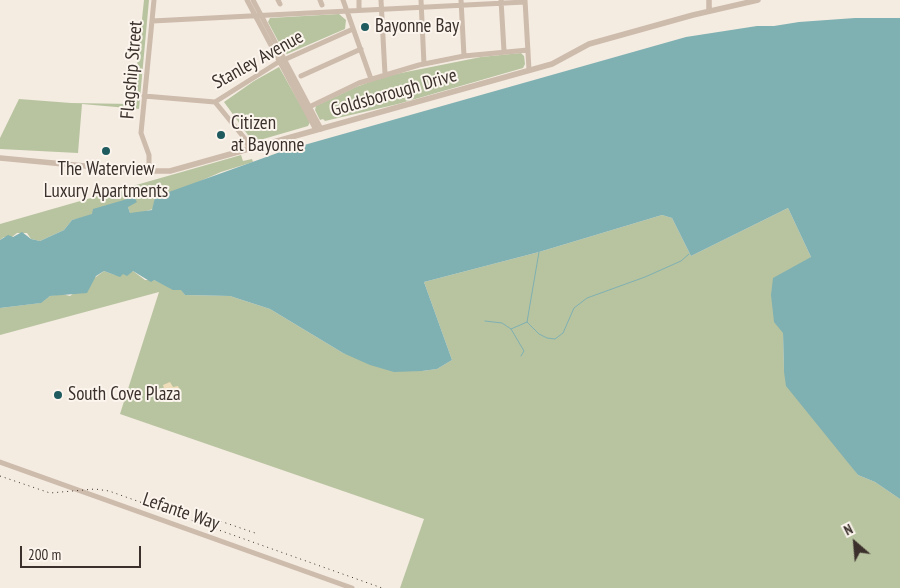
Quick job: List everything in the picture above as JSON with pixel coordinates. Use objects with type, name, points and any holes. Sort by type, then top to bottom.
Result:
[{"type":"street","name":"Flagship Street","points":[[149,172],[149,155],[142,136],[144,96],[154,0]]},
{"type":"street","points":[[247,0],[258,15],[318,129]]},
{"type":"street","points":[[253,0],[258,15]]},
{"type":"street","points":[[343,0],[371,79]]},
{"type":"street","points":[[359,0],[359,10]]},
{"type":"street","points":[[380,0],[385,74]]},
{"type":"street","points":[[421,0],[424,64]]},
{"type":"street","points":[[709,0],[710,11]]},
{"type":"street","name":"Goldsborough Drive","points":[[0,158],[149,172],[170,171],[559,61],[586,45],[710,11],[758,0]]},
{"type":"street","points":[[152,21],[525,1],[529,70]]},
{"type":"street","points":[[501,2],[504,52]]},
{"type":"street","points":[[461,3],[464,56]]},
{"type":"street","name":"Stanley Avenue","points":[[144,96],[215,102],[282,60],[353,29]]},
{"type":"street","points":[[301,76],[361,49]]},
{"type":"street","points":[[308,107],[385,74],[464,56],[528,50]]},
{"type":"street","points":[[215,102],[246,140],[249,148]]},
{"type":"street","name":"Lefante Way","points":[[0,462],[352,588]]},
{"type":"green space","points":[[144,0],[149,0],[139,109],[82,104],[78,153],[0,149],[0,138],[19,99],[71,103],[133,104]]},
{"type":"green space","points":[[339,14],[346,20],[345,29],[287,54],[284,52],[268,22],[270,18]]},
{"type":"green space","points":[[521,53],[524,56],[525,64],[523,68],[398,104],[325,121],[323,119],[320,120],[315,110],[316,106],[356,87],[386,76],[481,57]]},
{"type":"green space","points":[[279,67],[310,122],[308,126],[253,142],[224,102],[254,81]]},
{"type":"green space","points":[[241,155],[243,161],[252,159],[253,162],[221,172],[178,191],[155,197],[153,209],[135,214],[130,213],[128,207],[72,220],[64,230],[40,241],[31,239],[27,233],[17,233],[12,237],[4,237],[0,240],[0,224]]},
{"type":"green space","points":[[788,208],[811,257],[783,333],[784,372],[858,475],[875,482],[900,499],[900,588],[400,588],[424,519],[120,414],[159,292],[0,335],[0,308],[40,303],[50,296],[62,294],[70,296],[104,271],[115,275],[133,271],[145,280],[154,280],[173,289],[181,289],[185,295],[230,296],[270,309],[343,353],[422,371],[437,369],[452,360],[424,282],[539,252],[662,215],[672,218],[691,256]]},
{"type":"sand","points":[[170,382],[173,387],[178,386],[181,394],[180,397],[174,396],[175,400],[169,402],[169,396],[173,395],[167,394],[168,391],[164,389],[163,385]]},
{"type":"water","points":[[855,18],[900,18],[900,499],[875,482],[858,475],[786,386],[783,333],[774,322],[771,295],[773,278],[811,257],[788,208],[691,256],[672,218],[662,215],[539,252],[424,282],[452,360],[437,369],[422,371],[394,372],[370,365],[343,353],[270,309],[230,296],[185,295],[181,290],[173,290],[154,280],[151,282],[133,271],[127,276],[123,274],[120,277],[104,271],[96,276],[87,293],[50,296],[41,303],[0,308],[0,240],[8,235],[13,237],[22,232],[31,239],[40,241],[64,230],[72,220],[92,214],[93,209],[134,197],[137,202],[128,207],[130,213],[152,210],[155,197],[283,151],[686,37],[757,26]]},
{"type":"waterway","points":[[539,252],[527,322],[539,334],[555,339],[563,333],[574,308],[587,298],[645,277],[681,261],[689,254]]},
{"type":"waterway","points":[[485,321],[502,323],[511,329],[527,322]]},
{"type":"waterway","points":[[511,329],[524,351],[521,356]]},
{"type":"railway","points":[[0,476],[50,493],[95,489],[109,491],[382,588]]},
{"type":"railway","points":[[196,517],[220,521],[258,534]]},
{"type":"place","name":"Bayonne Bay","points":[[365,27]]},
{"type":"place","name":"Citizen at Bayonne","points":[[221,135]]},
{"type":"place","name":"The Waterview Luxury Apartments","points":[[106,151]]},
{"type":"place","name":"South Cove Plaza","points":[[58,395]]}]
